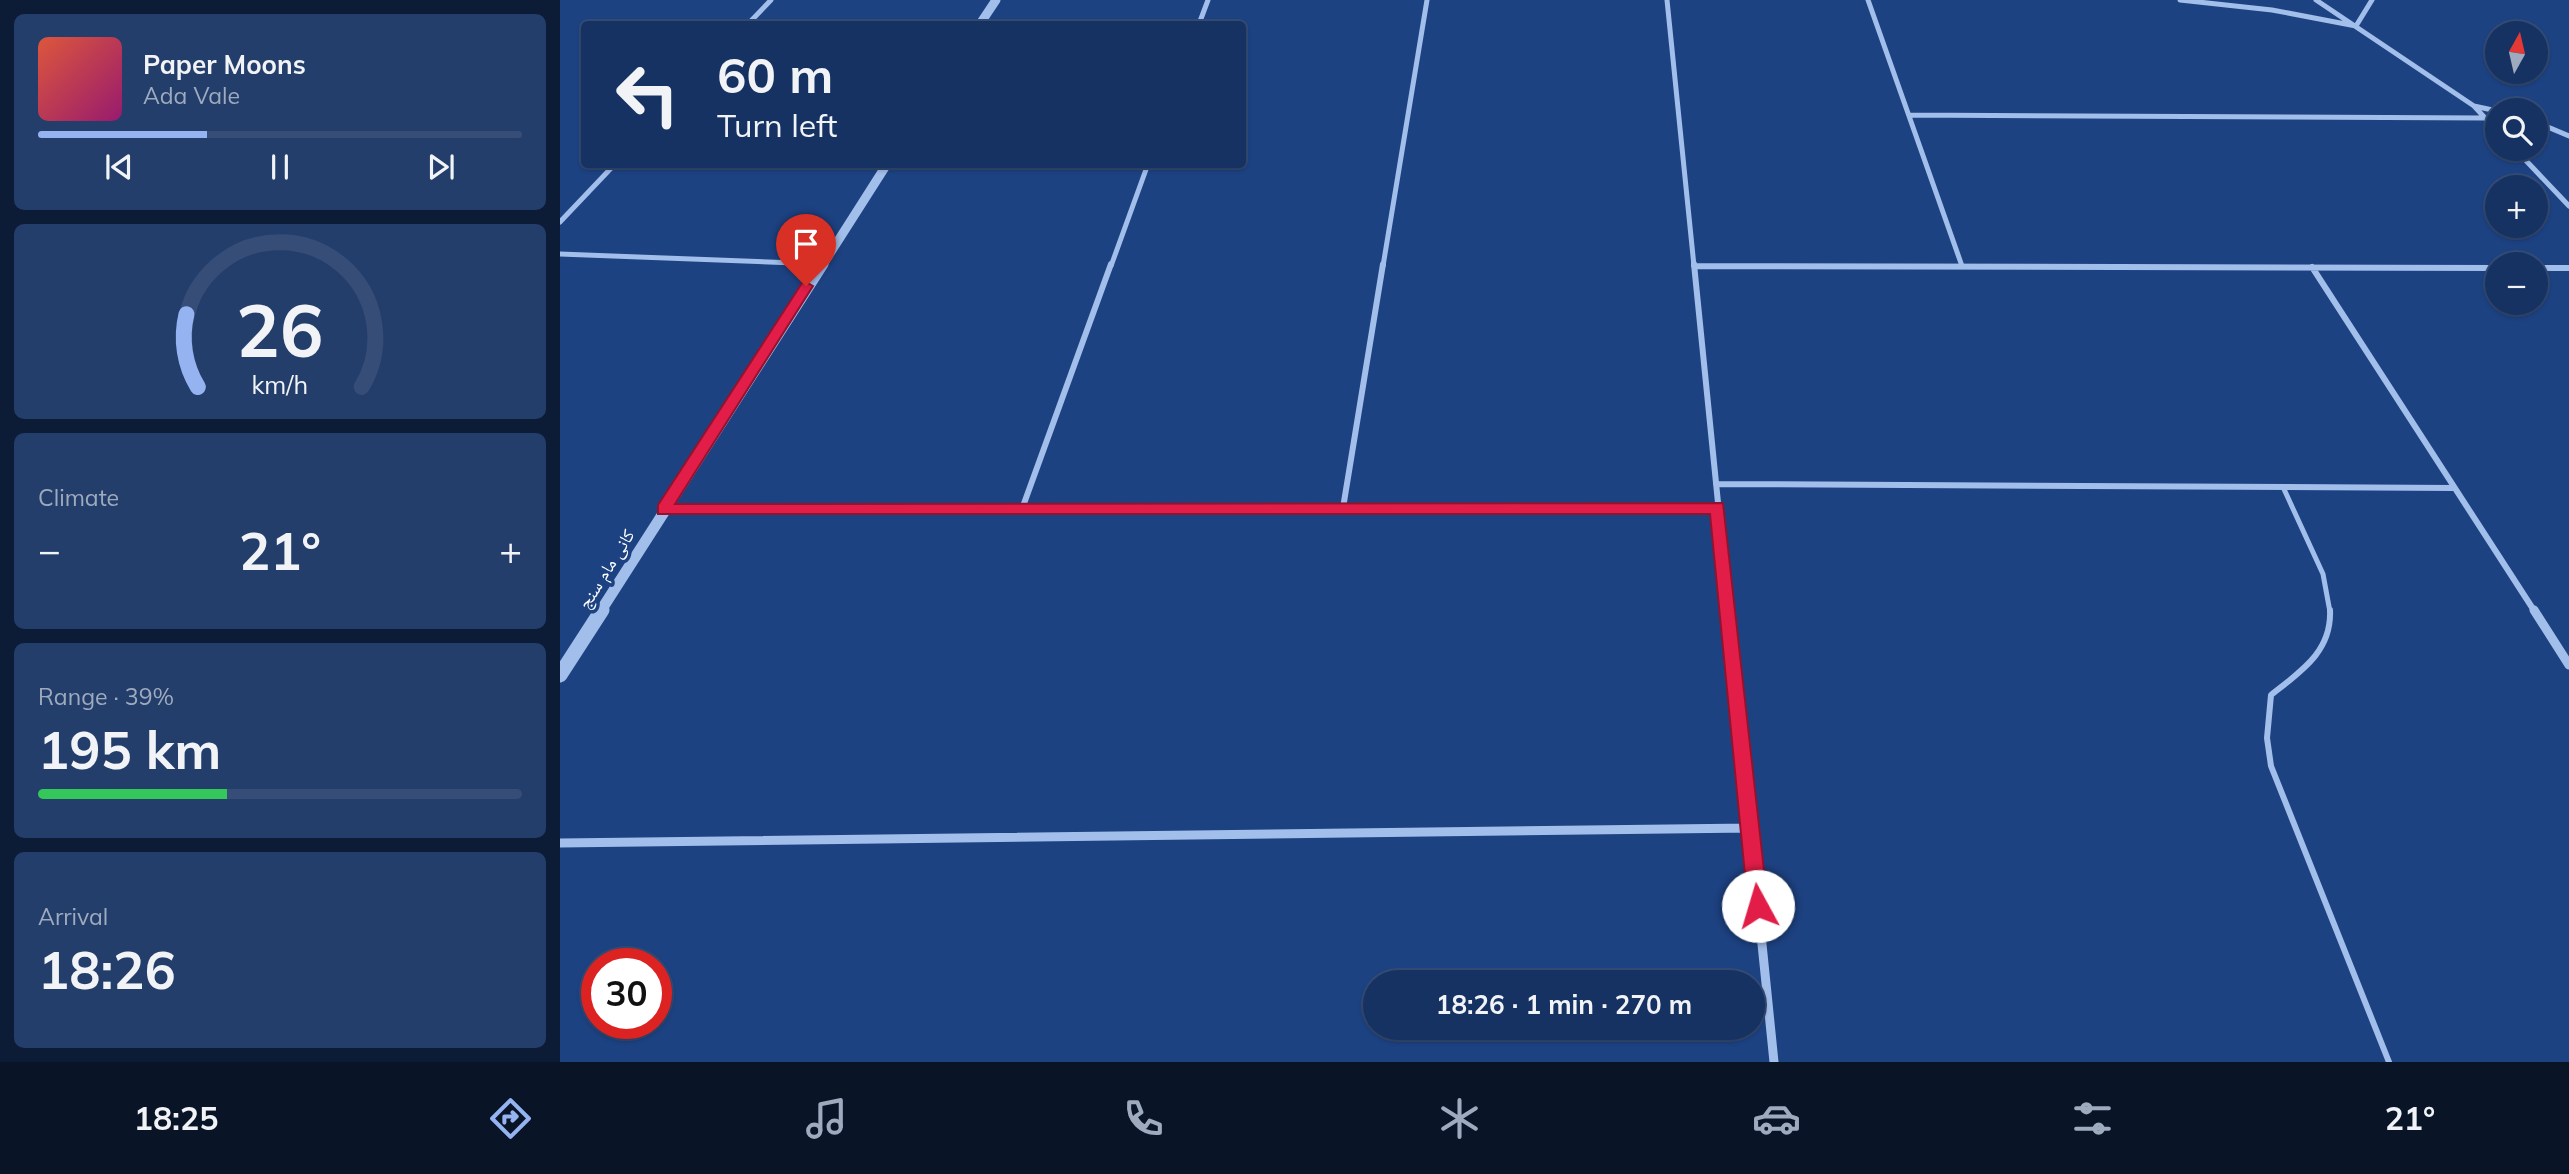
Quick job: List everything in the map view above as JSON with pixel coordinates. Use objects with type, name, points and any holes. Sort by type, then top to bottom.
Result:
[{"type":"street","points":[[751,21],[771,0]]},
{"type":"street","points":[[982,21],[996,0]]},
{"type":"street","points":[[1200,21],[1208,0]]},
{"type":"street","points":[[1343,508],[1427,0]]},
{"type":"street","points":[[1667,0],[1774,1062]]},
{"type":"street","points":[[1868,0],[1962,266]]},
{"type":"street","points":[[2180,0],[2272,10],[2356,26]]},
{"type":"street","points":[[2316,0],[2473,106],[2485,117]]},
{"type":"street","points":[[2356,26],[2372,0]]},
{"type":"street","points":[[2473,106],[2485,108]]},
{"type":"street","points":[[1909,115],[2485,118]]},
{"type":"street","points":[[2548,127],[2569,136]]},
{"type":"street","points":[[2526,161],[2569,206]]},
{"type":"street","points":[[560,222],[611,168]]},
{"type":"street","name":"کانی مام سنج","points":[[560,674],[884,168]]},
{"type":"street","points":[[1022,509],[1147,168]]},
{"type":"street","points":[[560,254],[821,264]]},
{"type":"street","points":[[1694,265],[2485,268]]},
{"type":"street","points":[[2312,267],[2569,665]]},
{"type":"street","points":[[2548,268],[2569,268]]},
{"type":"street","points":[[1716,484],[2455,488]]},
{"type":"street","points":[[663,510],[1717,508]]},
{"type":"street","points":[[560,843],[1750,828]]},
{"type":"lane","points":[[2283,487],[2329,588],[2332,621],[2314,660],[2271,695],[2267,738],[2271,766],[2389,1062]]},
{"type":"route","points":[[806,286],[663,510],[1717,508],[1758,906]]}]
